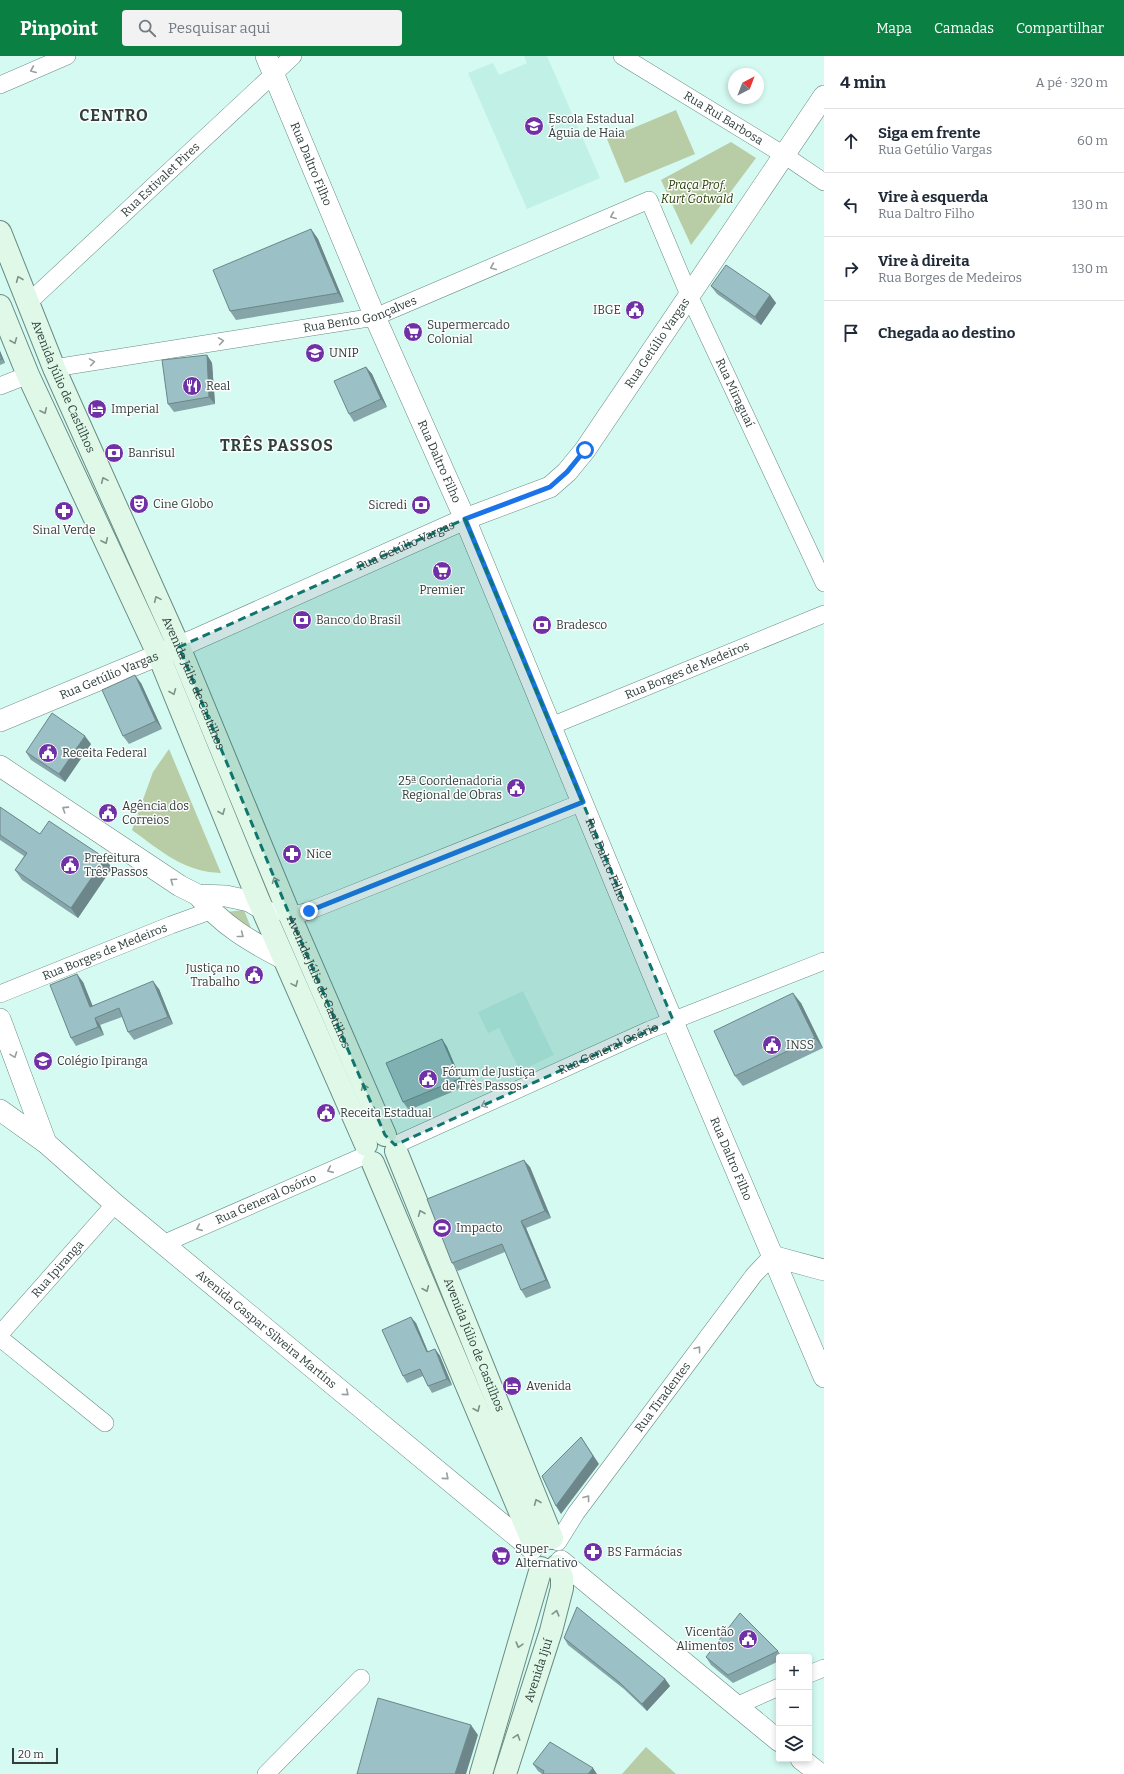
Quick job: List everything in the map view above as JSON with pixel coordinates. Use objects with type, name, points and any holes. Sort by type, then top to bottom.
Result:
[{"type":"main road","name":"Avenida Júlio de Castilhos","points":[[0,232],[54,368],[179,647],[290,916],[380,1149],[414,1260],[548,1553]]},
{"type":"main road","name":"Avenida Júlio de Castilhos","points":[[0,306],[28,375],[158,656],[284,959],[380,1149],[436,1250],[548,1553]]},
{"type":"main road","points":[[28,375],[54,368]]},
{"type":"main road","points":[[414,1260],[436,1250]]},
{"type":"main road","name":"Avenida Ijuí","points":[[481,1774],[548,1553]]},
{"type":"main road","name":"Avenida Ijuí","points":[[505,1774],[551,1631],[562,1588],[562,1577],[548,1553]]},
{"type":"street","points":[[0,85],[67,56]]},
{"type":"street","name":"Rua Estivalet Pires","points":[[28,303],[270,64],[293,56]]},
{"type":"street","name":"Rua Rui Barbosa","points":[[622,56],[784,155],[824,182]]},
{"type":"street","name":"Rua Daltro Filho","points":[[270,64],[375,317],[465,519],[673,1020],[824,1377]]},
{"type":"street","name":"Rua Getúlio Vargas","points":[[0,721],[179,647],[465,519],[550,487],[567,472],[585,450],[824,96]]},
{"type":"street","name":"Rua Bento Gonçalves","points":[[54,368],[375,317],[649,200]]},
{"type":"street","name":"Rua Miraguaí","points":[[649,200],[689,295],[824,583]]},
{"type":"street","points":[[0,386],[28,375]]},
{"type":"street","name":"Rua Borges de Medeiros","points":[[551,726],[824,614]]},
{"type":"street","points":[[0,766],[180,886],[204,903],[250,941],[284,959]]},
{"type":"street","points":[[204,903],[226,896],[250,901],[277,917],[290,916],[309,911],[583,802]]},
{"type":"street","name":"Rua Borges de Medeiros","points":[[0,994],[171,925],[204,903]]},
{"type":"street","name":"Rua General Osório","points":[[165,1243],[673,1020],[824,961]]},
{"type":"street","points":[[0,1019],[46,1143]]},
{"type":"street","name":"Avenida Gaspar Silveira Martins","points":[[0,1110],[46,1143],[116,1204],[776,1739]]},
{"type":"street","name":"Rua Ipiranga","points":[[0,1334],[116,1204]]},
{"type":"street","points":[[772,1256],[824,1270]]},
{"type":"street","name":"Rua Tiradentes","points":[[548,1553],[744,1287],[772,1256]]},
{"type":"street","points":[[0,1338],[105,1423]]},
{"type":"street","points":[[812,1673],[824,1668]]},
{"type":"street","points":[[266,1774],[361,1678]]},
{"type":"street","points":[[736,1706],[776,1688]]},
{"type":"street","points":[[806,1762],[820,1774]]},
{"type":"highlighted area","points":[[465,519],[673,1020],[395,1145],[385,1135],[290,916],[179,647]]},
{"type":"shaded area","name":"Escola Estadual Águia de Haia","points":[[524,56],[547,56],[600,178],[527,209],[468,73],[493,63],[499,75],[527,63]]},
{"type":"shaded area","points":[[523,991],[554,1055],[520,1071],[499,1028],[488,1033],[478,1012]]},
{"type":"green space","points":[[676,110],[695,154],[625,183],[607,139]]},
{"type":"green space","name":"Praça Prof. Kurt Gotwald","points":[[731,142],[756,158],[691,245],[661,180]]},
{"type":"green space","points":[[169,749],[221,873],[208,872],[184,864],[163,853],[132,830],[153,772]]},
{"type":"green space","points":[[244,910],[251,928],[226,912]]},
{"type":"green space","points":[[646,1747],[676,1774],[622,1774]]},
{"type":"building","points":[[311,229],[338,293],[230,311],[213,270]]},
{"type":"building","points":[[726,265],[770,295],[755,317],[711,286]]},
{"type":"building","name":"Real","points":[[207,355],[209,397],[168,404],[162,360]]},
{"type":"building","points":[[366,367],[381,399],[349,414],[334,381]]},
{"type":"building","points":[[135,675],[156,721],[123,736],[102,690]]},
{"type":"building","points":[[52,713],[85,736],[59,774],[26,752]]},
{"type":"building","name":"Prefeitura Três Passos","points":[[0,807],[40,834],[49,821],[105,858],[71,908],[15,870],[27,853],[0,835]]},
{"type":"building","points":[[77,974],[90,1007],[153,981],[168,1017],[128,1032],[119,1008],[95,1018],[98,1027],[71,1038],[50,985]]},
{"type":"building","name":"INSS","points":[[793,993],[815,1038],[735,1076],[714,1031]]},
{"type":"building","name":"Fórum de Justiça de Três Passos","points":[[442,1039],[459,1079],[403,1102],[386,1063]]},
{"type":"building","points":[[524,1160],[545,1211],[521,1221],[546,1280],[521,1290],[502,1244],[452,1263],[427,1199]]},
{"type":"building","points":[[411,1317],[427,1352],[435,1349],[447,1379],[428,1386],[420,1369],[403,1376],[382,1330]]},
{"type":"building","points":[[581,1437],[593,1456],[556,1506],[542,1476]]},
{"type":"building","points":[[577,1607],[665,1679],[642,1704],[619,1682],[564,1638]]},
{"type":"building","name":"Vicentão Alimentos","points":[[740,1613],[778,1651],[728,1675],[706,1657]]},
{"type":"building","points":[[378,1698],[471,1725],[455,1774],[357,1774]]},
{"type":"building","points":[[550,1742],[593,1768],[588,1774],[543,1774],[544,1771],[533,1764]]},
{"type":"place","name":"Escola Estadual Águia de Haia","points":[[534,126]]},
{"type":"place","name":"IBGE","points":[[635,310]]},
{"type":"place","name":"Supermercado Colonial","points":[[413,332]]},
{"type":"place","name":"UNIP","points":[[315,353]]},
{"type":"place","name":"Real","points":[[192,386]]},
{"type":"place","name":"Imperial","points":[[97,409]]},
{"type":"place","name":"Banrisul","points":[[114,453]]},
{"type":"place","name":"Cine Globo","points":[[139,504]]},
{"type":"place","name":"Sicredi","points":[[421,505]]},
{"type":"place","name":"Sinal Verde","points":[[64,511]]},
{"type":"place","name":"Premier","points":[[442,571]]},
{"type":"place","name":"Banco do Brasil","points":[[302,620]]},
{"type":"place","name":"Bradesco","points":[[542,625]]},
{"type":"place","name":"Receita Federal","points":[[48,753]]},
{"type":"place","name":"25ª Coordenadoria Regional de Obras","points":[[516,788]]},
{"type":"place","name":"Agência dos Correios","points":[[108,813]]},
{"type":"place","name":"Nice","points":[[292,854]]},
{"type":"place","name":"Prefeitura Três Passos","points":[[70,865]]},
{"type":"place","name":"Justiça no Trabalho","points":[[254,975]]},
{"type":"place","name":"INSS","points":[[772,1045]]},
{"type":"place","name":"Colégio Ipiranga","points":[[43,1061]]},
{"type":"place","name":"Fórum de Justiça de Três Passos","points":[[428,1079]]},
{"type":"place","name":"Receita Estadual","points":[[326,1113]]},
{"type":"place","name":"Impacto","points":[[442,1228]]},
{"type":"place","name":"Avenida","points":[[512,1386]]},
{"type":"place","name":"BS Farmácias","points":[[593,1552]]},
{"type":"place","name":"Super Alternativo","points":[[501,1556]]},
{"type":"place","name":"Vicentão Alimentos","points":[[748,1639]]},
{"type":"district","name":"CENTRO","points":[[114,115]]},
{"type":"district","name":"TRÊS PASSOS","points":[[277,445]]},
{"type":"route","points":[[309,911],[583,802],[465,519],[550,487],[567,472],[585,450]]}]
